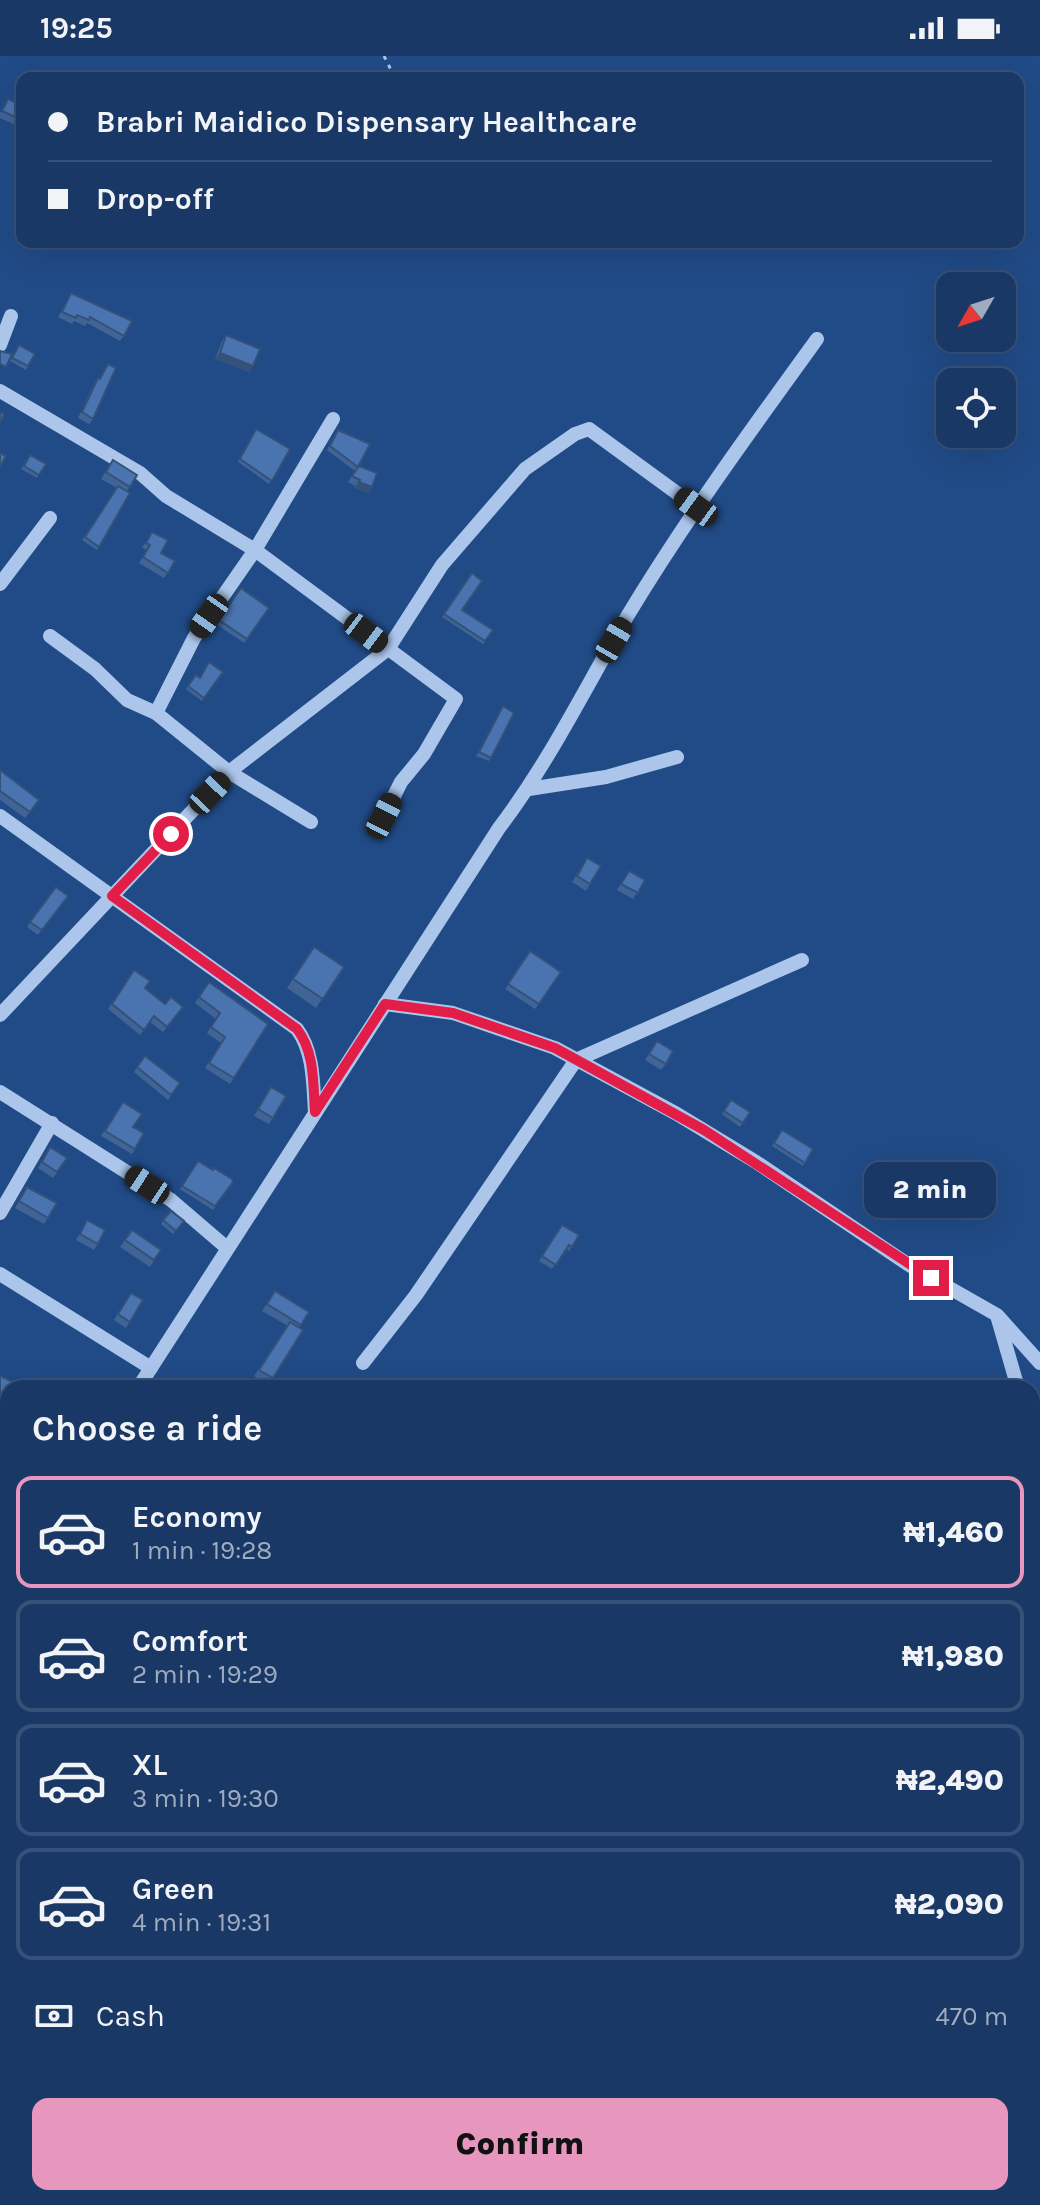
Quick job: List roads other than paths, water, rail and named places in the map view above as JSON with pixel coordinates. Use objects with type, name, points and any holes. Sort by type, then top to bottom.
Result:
[{"type":"street","points":[[0,345],[11,316]]},
{"type":"street","points":[[143,1380],[499,828],[529,789],[628,615],[696,507],[817,339]]},
{"type":"street","points":[[0,391],[140,473],[166,496],[255,550],[456,699],[424,754],[401,782],[384,816]]},
{"type":"street","points":[[156,713],[194,638],[255,550],[333,419]]},
{"type":"street","points":[[0,1015],[229,772],[388,649],[442,565],[525,469],[575,434],[589,429],[696,507]]},
{"type":"street","points":[[0,584],[50,518]]},
{"type":"street","points":[[50,636],[95,669],[127,700],[156,713],[229,772],[311,822]]},
{"type":"street","points":[[529,789],[606,777],[677,757]]},
{"type":"street","points":[[0,816],[297,1029],[306,1040],[309,1053],[315,1112]]},
{"type":"street","points":[[363,1363],[433,1270],[576,1060],[802,960]]},
{"type":"street","points":[[385,1004],[453,1013],[555,1048],[704,1130],[909,1265],[997,1315],[1040,1363]]},
{"type":"street","points":[[0,1092],[171,1200],[227,1248]]},
{"type":"street","points":[[0,1213],[52,1123]]},
{"type":"street","points":[[0,1274],[151,1368]]},
{"type":"street","points":[[997,1315],[1016,1380]]}]
